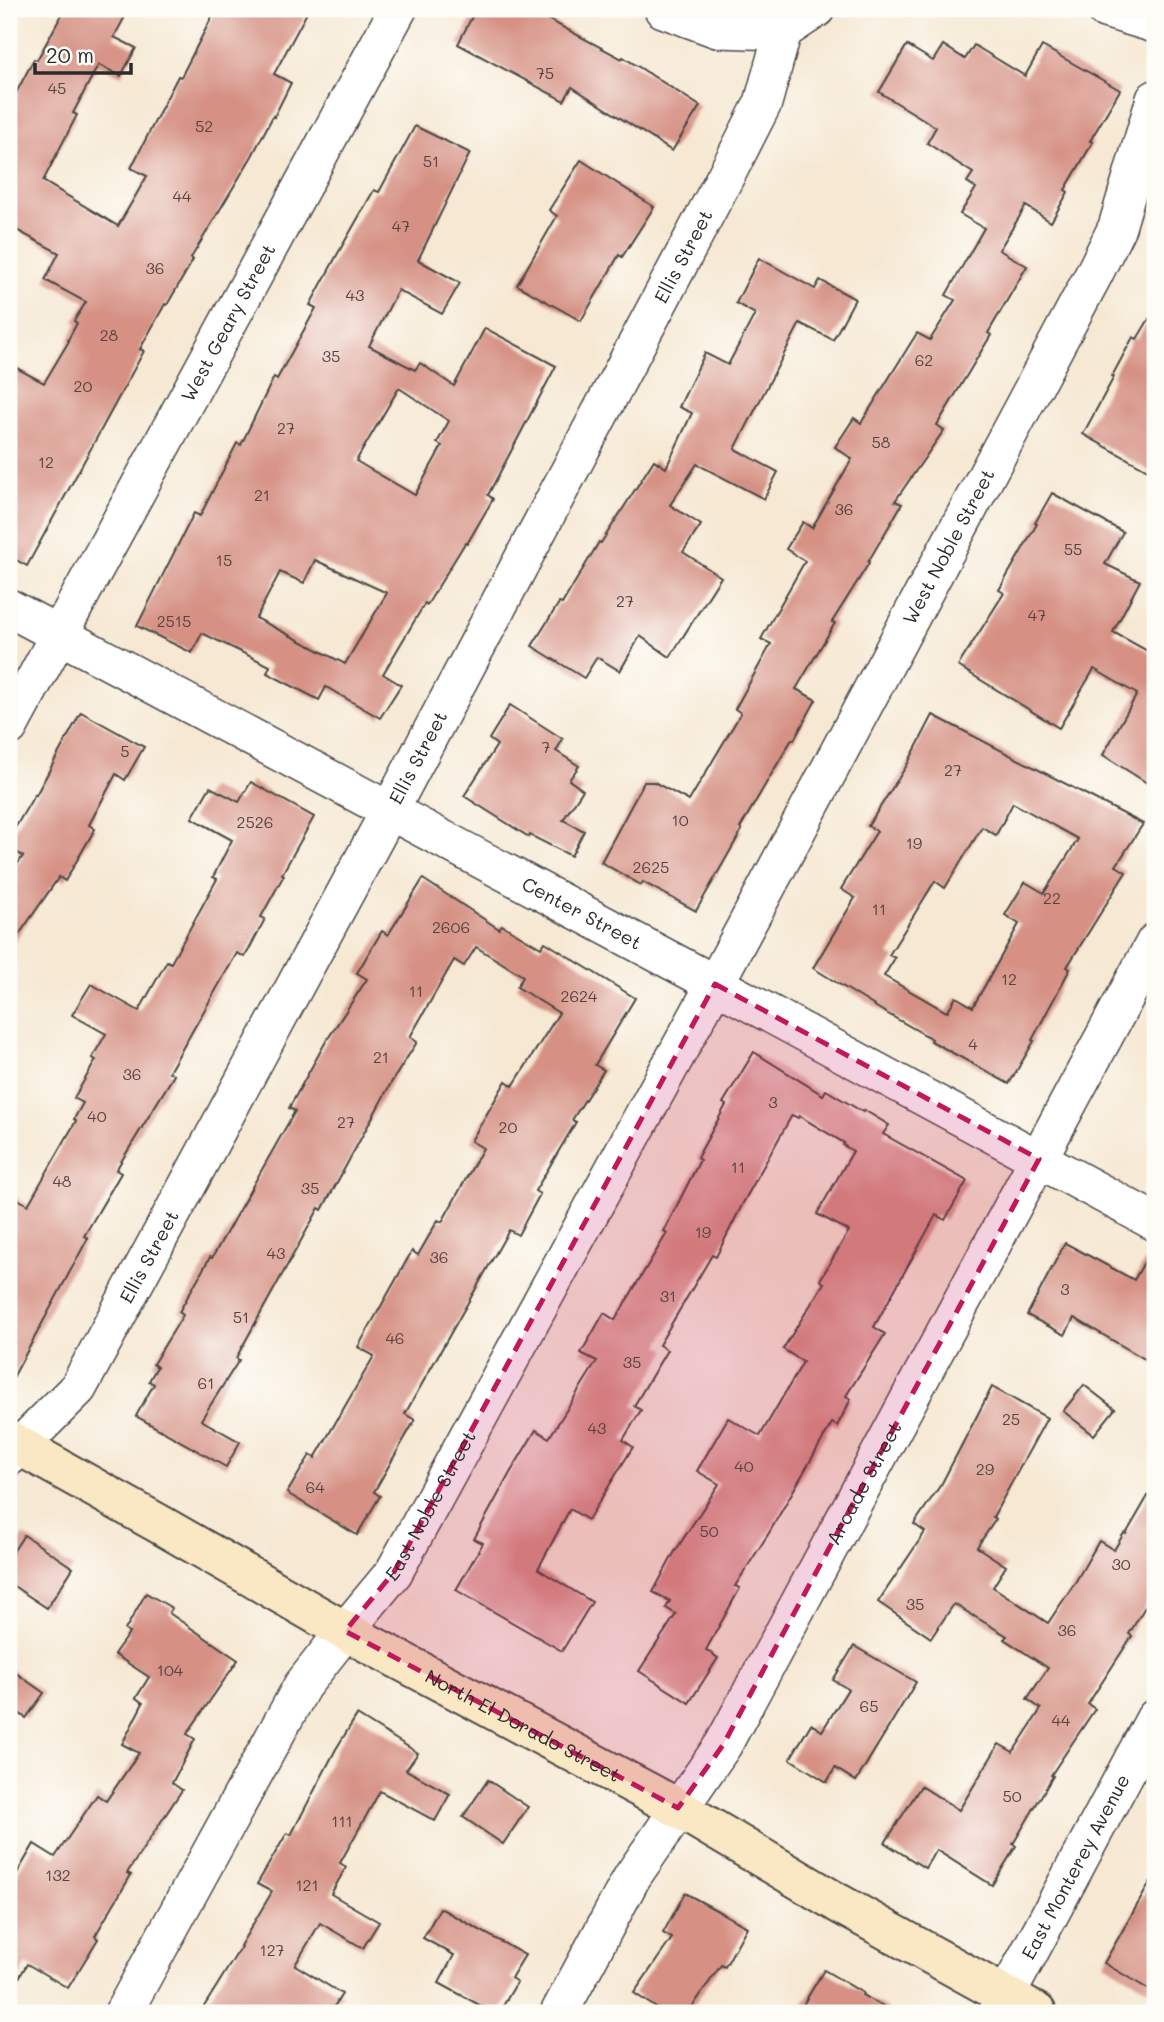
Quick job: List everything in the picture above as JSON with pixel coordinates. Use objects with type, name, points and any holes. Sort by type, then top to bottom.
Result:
[{"type":"main road","name":"North El Dorado Street","points":[[13,1448],[345,1631],[678,1808],[1013,2008]]},
{"type":"street","name":"West Geary Street","points":[[9,727],[398,9]]},
{"type":"street","points":[[663,9],[718,29],[783,30],[816,9]]},
{"type":"street","points":[[1105,9],[1155,24]]},
{"type":"street","name":"Ellis Street","points":[[13,1448],[78,1388],[390,810],[763,103],[783,30]]},
{"type":"street","name":"West Noble Street","points":[[715,984],[1094,274],[1117,227],[1155,99]]},
{"type":"street","name":"Center Street","points":[[9,608],[1155,1222]]},
{"type":"street","name":"Arcade Street","points":[[559,2013],[632,1877],[723,1745],[1155,942]]},
{"type":"street","name":"East Noble Street","points":[[123,2013],[302,1686],[394,1572],[715,984]]},
{"type":"street","name":"East Monterey Avenue","points":[[1013,2008],[1155,1718]]},
{"type":"highlighted area","points":[[715,984],[1039,1159],[723,1745],[678,1808],[345,1631],[394,1572]]},
{"type":"building","points":[[65,9],[129,9],[114,37],[136,48],[121,76],[99,65],[96,69],[73,113],[77,115],[43,181],[118,226],[147,176],[131,168],[216,9],[309,9],[274,74],[291,83],[274,117],[140,349],[144,351],[27,566],[9,556],[9,364],[44,383],[69,341],[77,323],[74,321],[86,302],[45,280],[59,253],[9,226],[9,106]]},
{"type":"building","points":[[476,9],[529,9],[622,59],[623,57],[700,106],[672,151],[572,87],[564,101],[458,44]]},
{"type":"building","points":[[907,45],[933,61],[943,45],[965,59],[974,45],[1025,76],[1042,46],[1120,90],[1090,141],[1093,142],[1065,190],[1068,192],[1051,222],[1026,206],[999,250],[1027,266],[988,333],[991,335],[937,425],[944,430],[895,501],[902,504],[796,689],[816,700],[740,828],[742,830],[696,911],[643,882],[641,885],[601,862],[644,782],[654,782],[689,801],[741,713],[735,709],[771,644],[761,639],[805,561],[786,549],[803,522],[812,528],[852,459],[835,447],[854,418],[861,423],[917,333],[930,340],[955,300],[946,295],[984,228],[960,214],[976,188],[967,182],[973,173],[927,143],[936,127],[879,92]]},
{"type":"building","points":[[415,126],[470,153],[418,260],[460,283],[442,314],[398,290],[369,346],[415,370],[420,363],[454,386],[485,328],[556,366],[488,495],[493,499],[467,544],[465,543],[427,605],[425,603],[383,674],[401,685],[380,718],[326,687],[319,700],[267,673],[270,666],[202,633],[192,653],[137,626],[194,513],[200,516],[237,443],[241,445],[274,377],[277,379],[316,308],[310,305],[337,255],[374,190],[379,192]],"holes":[[[399,388],[449,421],[437,443],[442,446],[415,495],[356,461]],[[315,560],[387,593],[345,664],[256,618],[280,572],[304,583]]]},
{"type":"building","points":[[581,160],[654,207],[622,257],[619,255],[581,321],[517,285],[557,216],[549,210]]},
{"type":"building","points":[[759,258],[815,289],[820,280],[855,299],[833,340],[800,323],[735,449],[778,472],[764,499],[697,464],[670,505],[701,525],[683,552],[721,577],[670,657],[640,636],[620,671],[597,657],[584,678],[532,646],[654,460],[666,468],[692,413],[679,407],[705,353],[728,365],[755,314],[736,303]]},
{"type":"building","points":[[1155,309],[1155,474],[1083,434],[1133,337],[1137,339]]},
{"type":"building","points":[[1052,493],[1123,532],[1105,564],[1140,581],[1113,632],[1155,655],[1155,788],[1103,755],[1137,694],[1094,669],[1059,728],[958,666],[1004,593],[999,590]]},
{"type":"building","points":[[510,705],[563,739],[556,751],[579,766],[569,780],[583,790],[563,820],[584,831],[571,856],[530,835],[529,837],[464,796],[497,745],[489,739]]},
{"type":"building","points":[[81,712],[144,747],[125,780],[116,774],[89,825],[95,829],[65,881],[59,877],[9,949],[9,876],[23,856],[9,848],[9,838],[36,795]]},
{"type":"building","points":[[933,715],[1143,824],[1116,866],[1126,872],[1067,967],[1070,969],[1009,1084],[931,1041],[932,1039],[813,968],[855,898],[841,889],[877,831],[868,826],[907,765]],"holes":[[[1013,803],[1078,839],[1044,893],[1025,882],[1005,915],[1019,924],[973,1007],[956,997],[947,1012],[884,976],[895,958],[889,955],[935,881],[945,888],[982,827],[996,835]]]},
{"type":"building","points":[[251,782],[314,817],[282,874],[284,875],[261,917],[265,919],[245,957],[237,953],[169,1072],[174,1075],[116,1170],[121,1173],[84,1236],[88,1238],[9,1385],[9,1194],[28,1205],[76,1121],[74,1119],[83,1103],[74,1098],[96,1060],[92,1058],[106,1034],[72,1015],[91,984],[139,1011],[167,961],[171,963],[217,879],[213,877],[232,840],[192,818],[210,787],[239,802]]},
{"type":"building","points":[[423,879],[499,929],[502,925],[541,948],[545,942],[635,998],[595,1065],[604,1070],[572,1120],[576,1122],[535,1191],[540,1194],[518,1235],[509,1230],[405,1414],[415,1420],[374,1492],[380,1496],[357,1535],[287,1493],[310,1455],[315,1458],[374,1356],[358,1347],[412,1251],[418,1255],[438,1220],[442,1222],[483,1148],[471,1141],[506,1081],[513,1086],[559,1013],[517,987],[523,976],[476,947],[464,966],[454,960],[410,1037],[417,1042],[391,1083],[322,1210],[319,1208],[236,1358],[239,1360],[201,1420],[240,1442],[226,1467],[136,1416],[154,1384],[149,1381],[157,1367],[153,1364],[183,1315],[179,1312],[295,1111],[289,1108],[325,1043],[367,979],[357,973],[382,931],[388,935]]},
{"type":"building","points":[[754,1052],[823,1095],[826,1090],[889,1125],[883,1134],[967,1181],[945,1220],[936,1215],[874,1327],[885,1334],[846,1396],[851,1399],[837,1426],[832,1423],[769,1533],[735,1586],[740,1588],[706,1650],[718,1658],[689,1703],[639,1671],[676,1614],[666,1608],[670,1601],[653,1592],[674,1553],[719,1484],[697,1471],[728,1418],[760,1436],[803,1362],[783,1349],[824,1283],[820,1280],[849,1231],[817,1214],[853,1151],[799,1116],[798,1118],[792,1115],[716,1257],[712,1255],[659,1345],[667,1350],[634,1406],[641,1410],[623,1440],[633,1447],[588,1520],[570,1509],[538,1569],[592,1602],[562,1651],[456,1590],[483,1543],[474,1539],[536,1430],[549,1438],[597,1361],[581,1353],[604,1313],[615,1320],[667,1233],[664,1231],[700,1160],[697,1158],[726,1105],[723,1103]]},
{"type":"building","points":[[1065,1243],[1134,1280],[1155,1243],[1155,1365],[1074,1318],[1065,1335],[1027,1315]]},
{"type":"building","points":[[1084,1385],[1115,1409],[1094,1435],[1063,1411]]},
{"type":"building","points":[[992,1387],[1047,1418],[993,1517],[996,1519],[977,1547],[1006,1566],[993,1587],[1048,1623],[1099,1541],[1114,1550],[1155,1484],[1155,1590],[1129,1634],[1132,1636],[1088,1704],[1095,1709],[1051,1775],[1053,1776],[1013,1844],[1016,1846],[992,1885],[936,1850],[925,1868],[885,1843],[921,1786],[959,1810],[999,1744],[1013,1752],[1041,1709],[1027,1699],[1048,1668],[1004,1639],[1007,1636],[954,1604],[931,1638],[878,1602],[925,1532],[914,1524],[942,1483]]},
{"type":"building","points":[[24,1535],[73,1568],[47,1608],[9,1583],[9,1558]]},
{"type":"building","points":[[146,1593],[172,1608],[169,1613],[238,1660],[187,1734],[195,1739],[172,1783],[182,1790],[127,1873],[131,1875],[95,1936],[98,1939],[68,1988],[27,1964],[9,1995],[9,1887],[34,1844],[55,1857],[97,1795],[106,1801],[139,1753],[122,1744],[143,1703],[136,1698],[149,1677],[114,1654],[129,1633],[125,1630]]},
{"type":"building","points":[[854,1646],[916,1682],[856,1781],[835,1768],[827,1782],[790,1759],[811,1724],[822,1731],[848,1689],[833,1680]]},
{"type":"building","points":[[9,1668],[44,1693],[26,1718],[9,1706]]},
{"type":"building","points":[[357,1715],[418,1753],[406,1770],[450,1794],[435,1821],[380,1791],[340,1863],[346,1867],[331,1894],[379,1922],[363,1948],[320,1923],[295,1965],[342,1994],[330,2013],[200,2013],[272,1892],[257,1884],[287,1833],[291,1835]]},
{"type":"building","points":[[488,1780],[528,1807],[503,1844],[463,1817]]},
{"type":"building","points":[[1155,1874],[1155,1993],[1104,1963]]},
{"type":"building","points":[[685,1893],[747,1927],[725,1967],[721,1965],[688,2013],[664,2013],[634,1993],[672,1938],[663,1933]]},
{"type":"building","points":[[440,1908],[525,1955],[511,1978],[517,1982],[499,2013],[494,2013],[439,1983],[454,1955],[423,1938]]},
{"type":"building","points":[[824,1970],[863,1993],[862,1995],[896,2013],[798,2013]]}]
